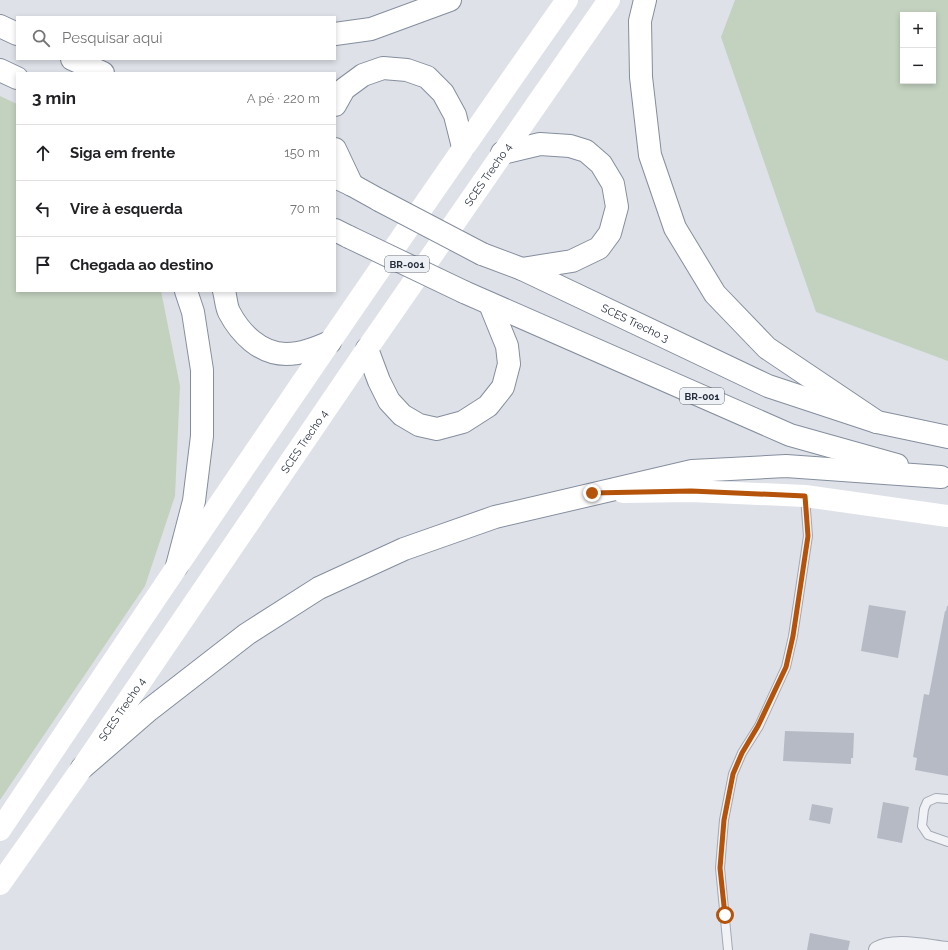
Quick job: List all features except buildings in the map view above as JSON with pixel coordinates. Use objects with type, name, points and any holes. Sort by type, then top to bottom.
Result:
[{"type":"main road","points":[[336,34],[371,29],[450,0]]},
{"type":"main road","points":[[0,830],[177,566],[463,147],[567,0]]},
{"type":"main road","name":"SCES Trecho 4","points":[[0,884],[82,768],[367,349],[609,0]]},
{"type":"main road","points":[[644,0],[640,21],[641,77],[650,156],[675,228],[715,294],[767,348],[877,422]]},
{"type":"main road","points":[[0,25],[16,26]]},
{"type":"main road","points":[[0,25],[16,33]]},
{"type":"main road","points":[[74,60],[102,72]]},
{"type":"main road","points":[[336,103],[344,89],[363,75],[383,68],[407,70],[428,78],[443,93],[455,115],[463,147]]},
{"type":"main road","points":[[0,70],[16,78]]},
{"type":"main road","points":[[502,153],[540,144],[570,146],[586,151],[601,164],[613,184],[617,207],[610,233],[599,248],[572,262],[522,270]]},
{"type":"main road","points":[[336,154],[344,181]]},
{"type":"main road","name":"SCES Trecho 3","points":[[344,181],[482,254],[522,270],[768,386],[877,422],[948,437]]},
{"type":"main road","name":"BR-001","points":[[342,233],[490,304],[790,435],[944,477]]},
{"type":"main road","points":[[177,566],[194,501],[202,436],[202,370],[193,312],[186,292]]},
{"type":"main road","points":[[224,292],[228,311],[244,334],[264,350],[285,354],[306,351],[330,342]]},
{"type":"main road","points":[[367,349],[379,381],[389,401],[402,415],[420,425],[437,429],[463,422],[488,406],[503,387],[509,364],[507,346],[490,304]]},
{"type":"main road","points":[[82,768],[149,710],[246,634],[319,588],[404,549],[495,517],[592,493],[700,470],[786,466],[944,477]]},
{"type":"main road","points":[[592,493],[691,491],[805,496],[948,516]]},
{"type":"street","points":[[877,950],[889,945],[947,950]]},
{"type":"lane","points":[[728,950],[720,868],[724,820],[733,774],[742,753],[758,726],[786,667],[793,636],[808,536],[805,496]]},
{"type":"lane","points":[[948,799],[936,798],[927,802],[924,809],[922,826],[928,835],[948,842]]},
{"type":"green space","points":[[735,0],[948,0],[948,361],[816,312],[721,37]]},
{"type":"green space","points":[[0,96],[16,104],[16,292],[161,292],[180,386],[175,496],[145,586],[0,800]]},
{"type":"route","points":[[592,493],[691,491],[805,496],[808,536],[793,636],[786,667],[758,726],[742,753],[733,774],[724,820],[720,868],[725,915]]}]
